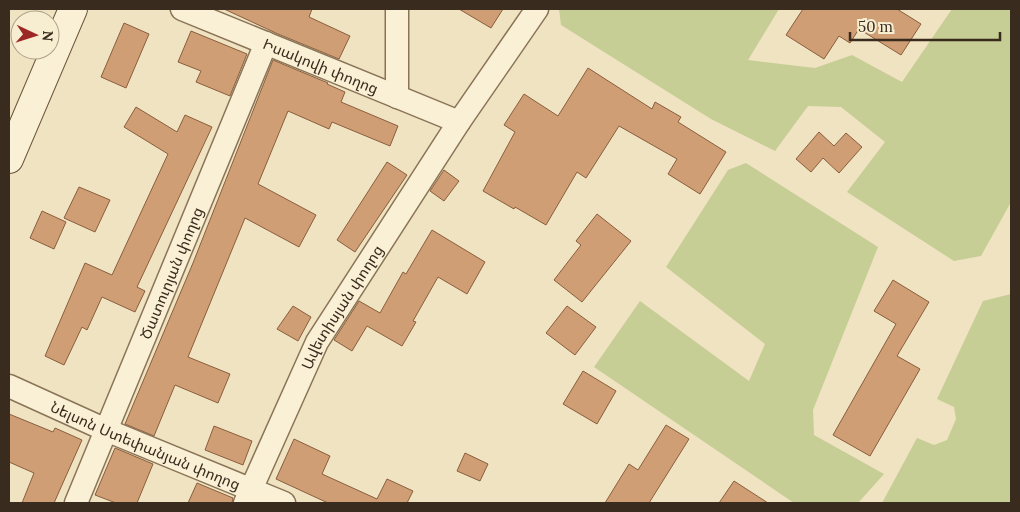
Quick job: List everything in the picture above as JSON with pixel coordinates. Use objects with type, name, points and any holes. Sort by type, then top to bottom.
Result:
[{"type":"main road","points":[[9,159],[73,9]]},
{"type":"street","name":"Իսակովի փողոց","points":[[182,9],[459,122]]},
{"type":"street","points":[[397,96],[398,9]]},
{"type":"street","name":"Ավետիսյան փողոց","points":[[248,496],[317,342],[459,122],[537,9]]},
{"type":"street","name":"Ծատուրյան փողոց","points":[[76,503],[266,43]]},
{"type":"street","name":"Նելսոն Ստեփանյան փողոց","points":[[9,386],[248,496],[284,503]]},
{"type":"green space","points":[[559,9],[779,9],[748,60],[815,68],[852,55],[902,82],[952,9],[1011,9],[1011,202],[981,256],[954,261],[847,192],[885,142],[841,107],[808,106],[775,151],[711,119],[561,25]]},
{"type":"green space","points":[[746,163],[878,247],[813,410],[814,435],[884,474],[858,503],[794,503],[594,367],[640,301],[749,381],[765,344],[666,267],[728,170]]},
{"type":"green space","points":[[1011,294],[1011,503],[882,503],[917,438],[934,445],[947,440],[956,419],[954,407],[937,399],[983,301]]},
{"type":"building","points":[[224,9],[312,9],[309,17],[350,36],[339,59]]},
{"type":"building","points":[[459,9],[503,9],[491,28]]},
{"type":"building","points":[[803,9],[897,9],[921,24],[901,55],[859,29],[850,43],[839,36],[824,59],[786,35]]},
{"type":"building","points":[[124,23],[149,34],[126,88],[101,77]]},
{"type":"building","points":[[191,31],[247,54],[230,96],[196,82],[201,71],[178,62]]},
{"type":"building","points":[[273,60],[345,92],[341,102],[398,126],[390,146],[332,122],[329,129],[288,111],[258,184],[316,215],[299,247],[245,218],[188,357],[230,374],[218,403],[175,385],[154,436],[125,424],[193,263]]},
{"type":"building","points":[[588,68],[652,109],[655,102],[681,117],[678,122],[726,152],[700,194],[668,174],[677,159],[619,126],[586,178],[577,172],[546,225],[483,191],[515,132],[504,125],[524,94],[558,116]]},
{"type":"building","points":[[136,107],[177,132],[185,115],[212,127],[137,287],[145,291],[135,312],[102,297],[87,330],[82,327],[64,365],[45,356],[85,263],[112,275],[168,154],[124,127]]},
{"type":"building","points":[[819,132],[834,146],[846,133],[862,147],[839,173],[823,158],[811,172],[796,159]]},
{"type":"building","points":[[387,162],[407,175],[355,252],[337,240]]},
{"type":"building","points":[[444,170],[459,181],[444,201],[430,191]]},
{"type":"building","points":[[79,187],[110,200],[95,232],[64,218]]},
{"type":"building","points":[[42,211],[66,222],[54,249],[30,238]]},
{"type":"building","points":[[597,214],[631,241],[582,302],[554,280],[581,245],[576,241]]},
{"type":"building","points":[[432,230],[485,262],[467,294],[438,277],[413,321],[416,322],[402,346],[367,326],[352,351],[334,340],[359,301],[380,313],[403,272],[406,274]]},
{"type":"building","points":[[893,280],[929,302],[897,356],[920,369],[870,456],[833,435],[896,324],[874,311]]},
{"type":"building","points":[[293,306],[311,317],[298,341],[277,329]]},
{"type":"building","points":[[567,306],[596,327],[575,355],[546,333]]},
{"type":"building","points":[[583,371],[616,391],[597,424],[563,404]]},
{"type":"building","points":[[9,414],[53,432],[55,428],[82,440],[54,503],[22,503],[34,473],[9,462]]},
{"type":"building","points":[[666,425],[689,439],[649,503],[605,503],[629,464],[638,470]]},
{"type":"building","points":[[214,426],[252,441],[243,465],[205,450]]},
{"type":"building","points":[[294,439],[330,456],[322,474],[377,499],[387,479],[413,491],[407,503],[328,503],[276,479]]},
{"type":"building","points":[[115,448],[153,464],[137,503],[116,503],[95,495]]},
{"type":"building","points":[[465,453],[488,464],[480,481],[457,471]]},
{"type":"building","points":[[734,481],[768,503],[719,503]]},
{"type":"building","points":[[197,483],[233,498],[232,503],[188,503]]}]
